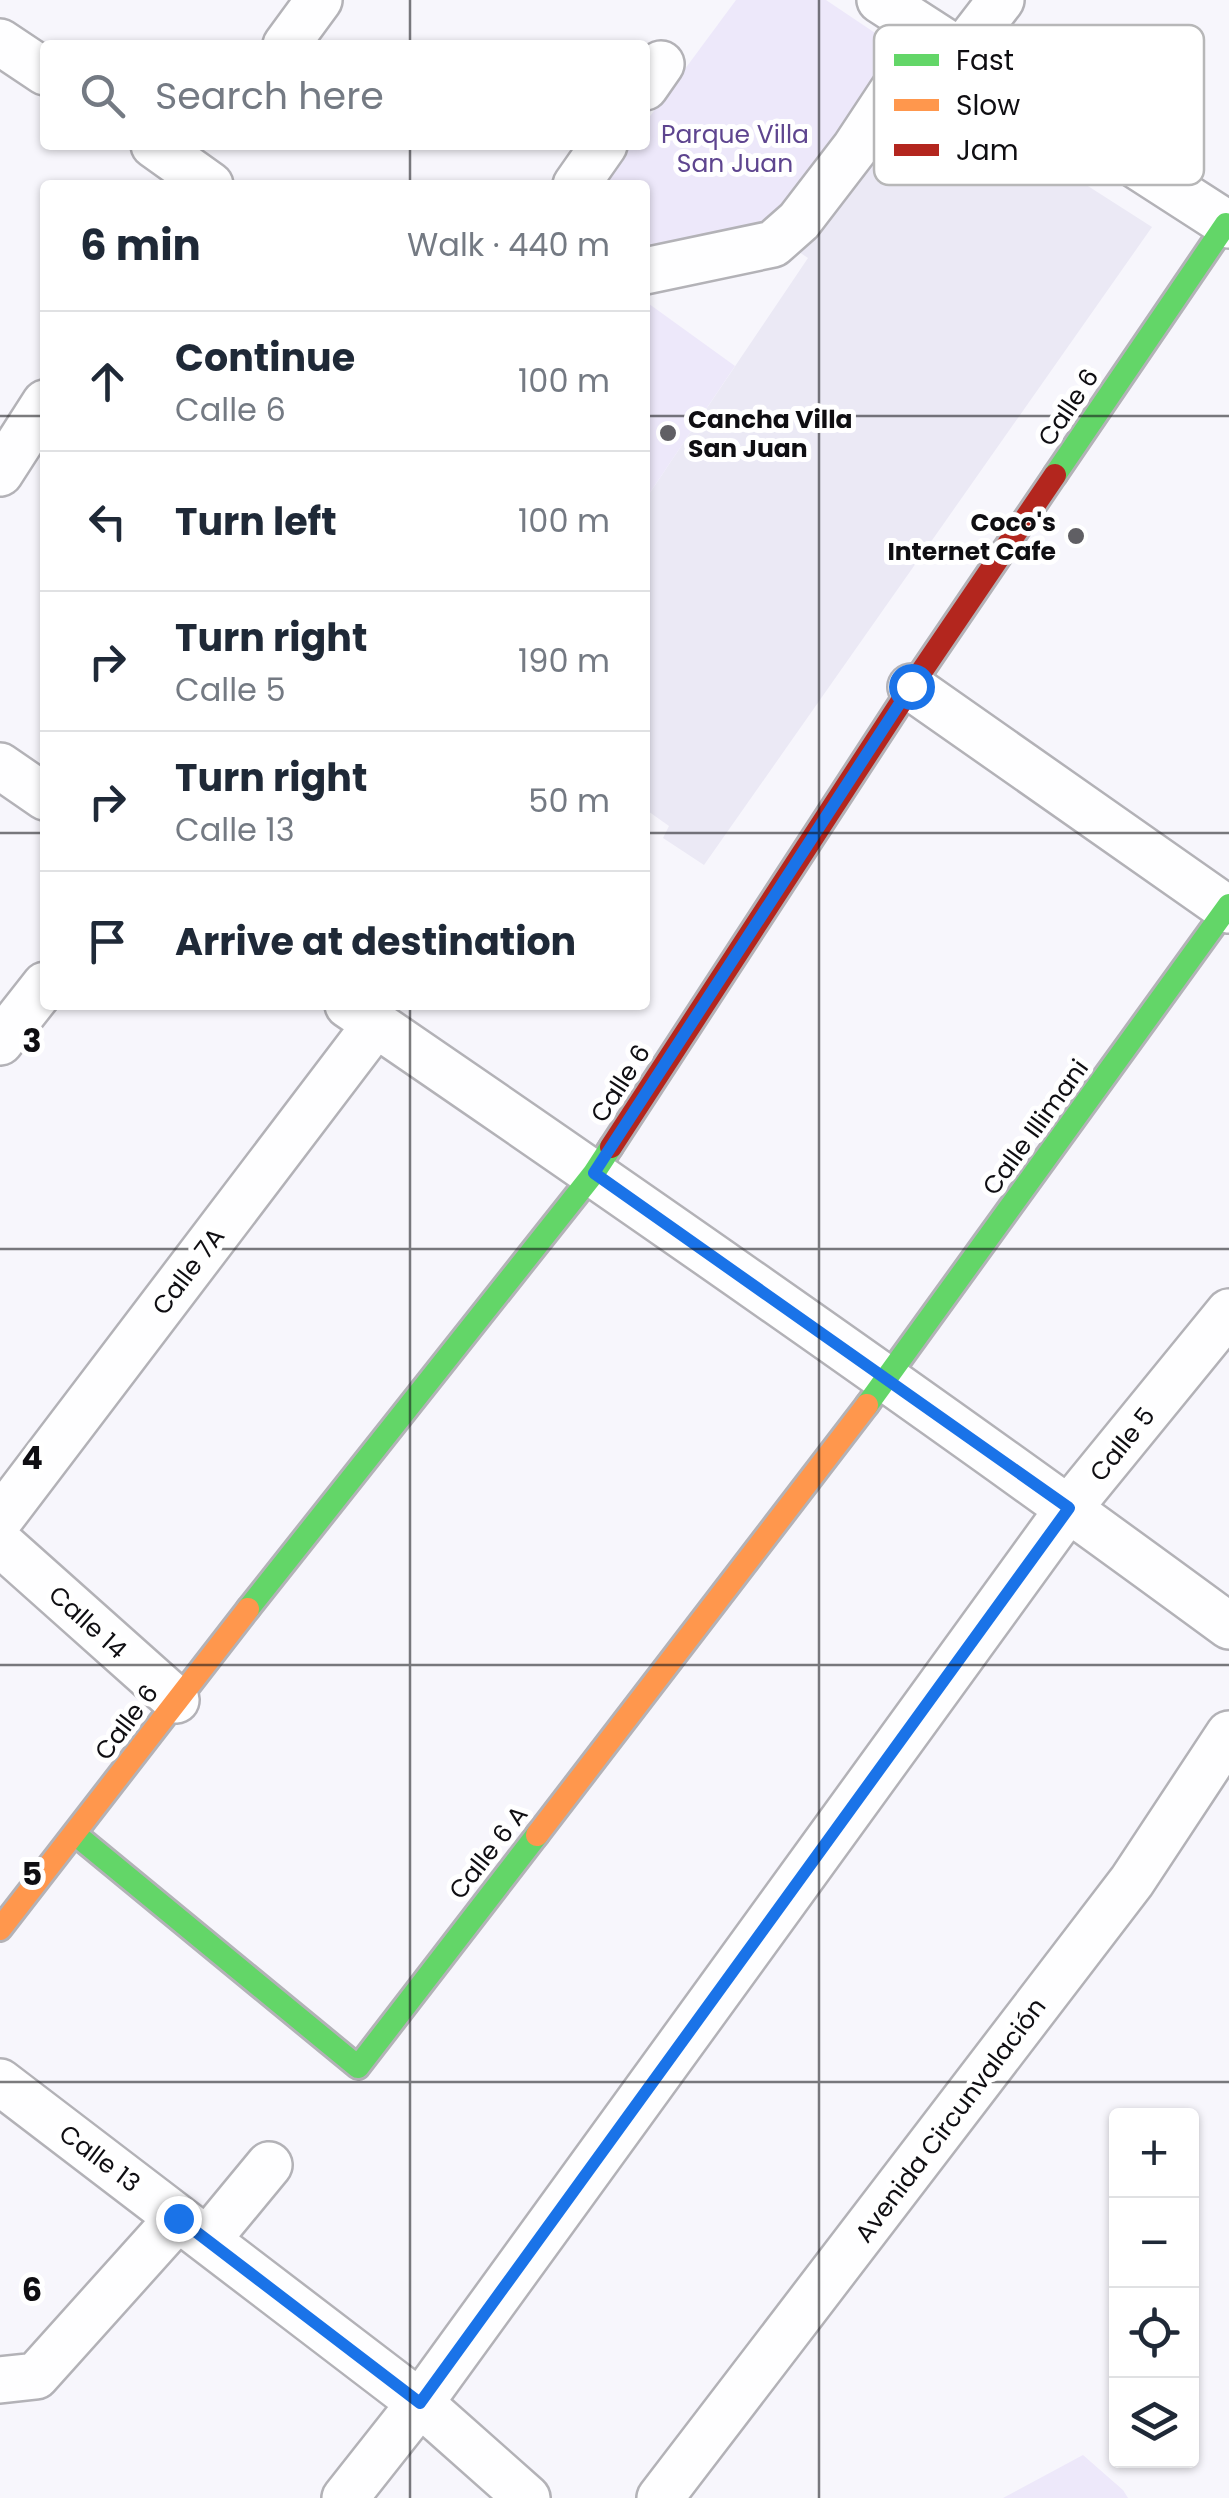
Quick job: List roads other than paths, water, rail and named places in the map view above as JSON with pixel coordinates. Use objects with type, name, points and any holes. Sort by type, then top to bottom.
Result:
[{"type":"street","points":[[290,40],[319,0]]},
{"type":"street","points":[[880,0],[919,25]]},
{"type":"street","points":[[968,25],[1001,0]]},
{"type":"street","points":[[0,42],[40,69]]},
{"type":"street","points":[[650,270],[773,244],[798,222],[874,127]]},
{"type":"street","points":[[163,150],[200,172]]},
{"type":"street","points":[[580,180],[600,150]]},
{"type":"street","points":[[1166,185],[1228,225]]},
{"type":"street","name":"Calle 6","points":[[0,1929],[176,1700],[594,1173],[911,686],[1228,225]]},
{"type":"street","points":[[0,473],[40,411]]},
{"type":"street","points":[[911,686],[1228,908]]},
{"type":"street","points":[[0,766],[40,794]]},
{"type":"street","name":"Calle Illimani","points":[[886,1380],[1228,908]]},
{"type":"street","points":[[0,1042],[40,991]]},
{"type":"street","points":[[362,1014],[1069,1508],[1229,1626]]},
{"type":"street","name":"Calle 7A","points":[[0,1519],[362,1014]]},
{"type":"street","name":"Calle 5","points":[[345,2498],[420,2403],[1069,1508],[1229,1312]]},
{"type":"street","name":"Calle 6 A","points":[[74,1834],[358,2068],[886,1380]]},
{"type":"street","name":"Calle 14","points":[[0,1542],[176,1700]]},
{"type":"street","name":"Avenida Circunvalación","points":[[660,2498],[1132,1881],[1229,1734]]},
{"type":"street","name":"Calle 13","points":[[0,2082],[420,2403],[527,2498]]},
{"type":"street","points":[[0,2380],[36,2376],[192,2229],[269,2165]]},
{"type":"place","name":"Cancha Villa San Juan","points":[[668,433]]},
{"type":"place","name":"Coco's Internet Cafe","points":[[1076,536]]},
{"type":"park label","name":"Parque Villa San Juan","points":[[735,148]]}]
